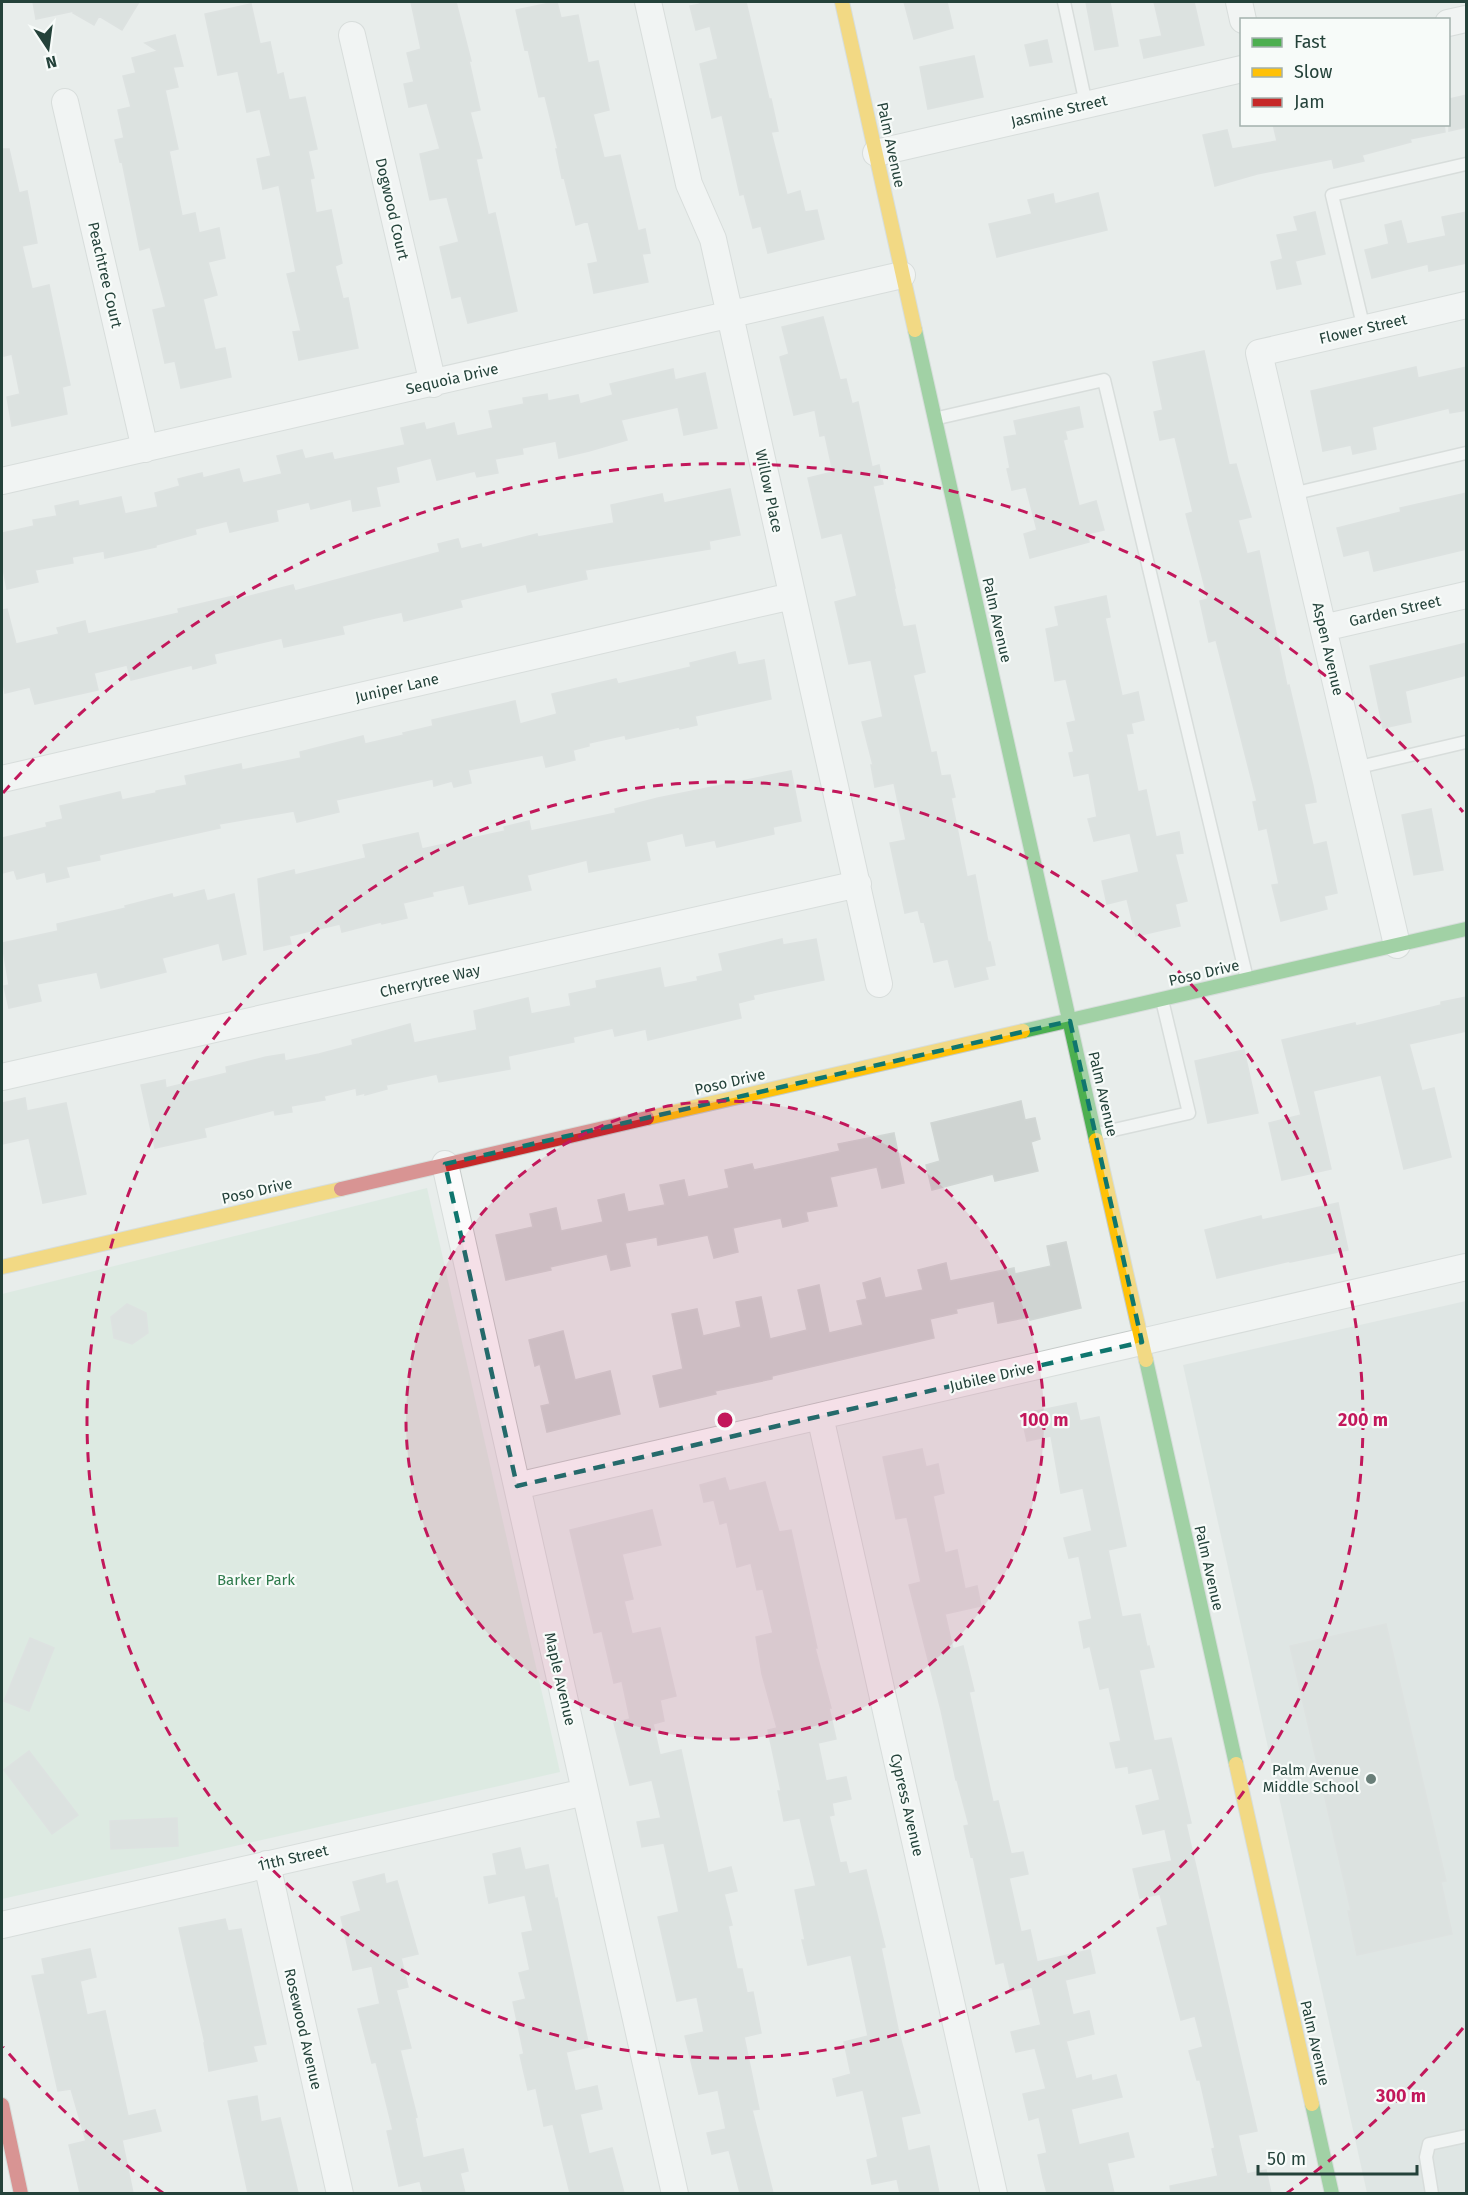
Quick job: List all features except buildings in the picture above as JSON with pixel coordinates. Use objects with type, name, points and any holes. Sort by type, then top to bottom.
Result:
[{"type":"main road","name":"Palm Avenue","points":[[842,2],[1332,2193]]},
{"type":"main road","name":"Poso Drive","points":[[2,1267],[1467,929]]},
{"type":"main road","points":[[2,2105],[21,2193]]},
{"type":"street","name":"Willow Place","points":[[648,2],[689,184],[713,239],[879,984]]},
{"type":"street","points":[[1239,2],[1243,18]]},
{"type":"street","points":[[1450,23],[1467,19]]},
{"type":"street","name":"Dogwood Court","points":[[352,35],[433,384]]},
{"type":"street","name":"Jasmine Street","points":[[876,153],[1240,69]]},
{"type":"street","name":"Peachtree Court","points":[[65,102],[145,449]]},
{"type":"street","name":"Sequoia Drive","points":[[2,481],[902,275]]},
{"type":"street","name":"Flower Street","points":[[1259,353],[1467,305]]},
{"type":"street","name":"Aspen Avenue","points":[[1259,353],[1397,945]]},
{"type":"street","name":"Garden Street","points":[[1323,628],[1467,595]]},
{"type":"street","name":"Juniper Lane","points":[[2,780],[792,596]]},
{"type":"street","name":"Cherrytree Way","points":[[2,1077],[858,884]]},
{"type":"street","name":"Maple Avenue","points":[[445,1164],[675,2193]]},
{"type":"street","name":"Jubilee Drive","points":[[517,1486],[1467,1267]]},
{"type":"street","name":"Cypress Avenue","points":[[820,1416],[994,2193]]},
{"type":"street","name":"11th Street","points":[[2,1926],[585,1792]]},
{"type":"street","name":"Rosewood Avenue","points":[[267,1864],[340,2193]]},
{"type":"lane","points":[[1064,2],[1086,105]]},
{"type":"lane","points":[[1364,329],[1332,195],[1467,164]]},
{"type":"lane","points":[[934,418],[1104,380],[1247,980]]},
{"type":"lane","points":[[1292,494],[1467,453]]},
{"type":"lane","points":[[1356,768],[1467,742]]},
{"type":"lane","points":[[1095,1135],[1189,1113],[1162,1000]]},
{"type":"lane","points":[[1432,2193],[1426,2157],[1430,2144],[1467,2136]]},
{"type":"highlighted area","points":[[1070,1021],[1142,1342],[517,1486],[445,1164]]},
{"type":"shaded area","name":"Palm Avenue Middle School","points":[[1466,1301],[1466,2193],[1367,2193],[1183,1365]]},
{"type":"green space","name":"Barker Park","points":[[427,1188],[560,1772],[2,1899],[2,1294]]},
{"type":"traffic: fast","points":[[915,330],[1096,1140]]},
{"type":"traffic: fast","points":[[1023,1031],[1466,929]]},
{"type":"traffic: fast","points":[[1146,1360],[1236,1764]]},
{"type":"traffic: fast","points":[[1312,2104],[1332,2194]]},
{"type":"traffic: slow","points":[[842,2],[915,330]]},
{"type":"traffic: slow","points":[[647,1118],[1023,1031]]},
{"type":"traffic: slow","points":[[1096,1140],[1146,1360]]},
{"type":"traffic: slow","points":[[2,1267],[341,1189]]},
{"type":"traffic: slow","points":[[1236,1764],[1312,2104]]},
{"type":"traffic: jam","points":[[341,1189],[647,1118]]},
{"type":"traffic: jam","points":[[2,2105],[21,2194]]},
{"type":"place","name":"Palm Avenue Middle School","points":[[1371,1779]]}]
